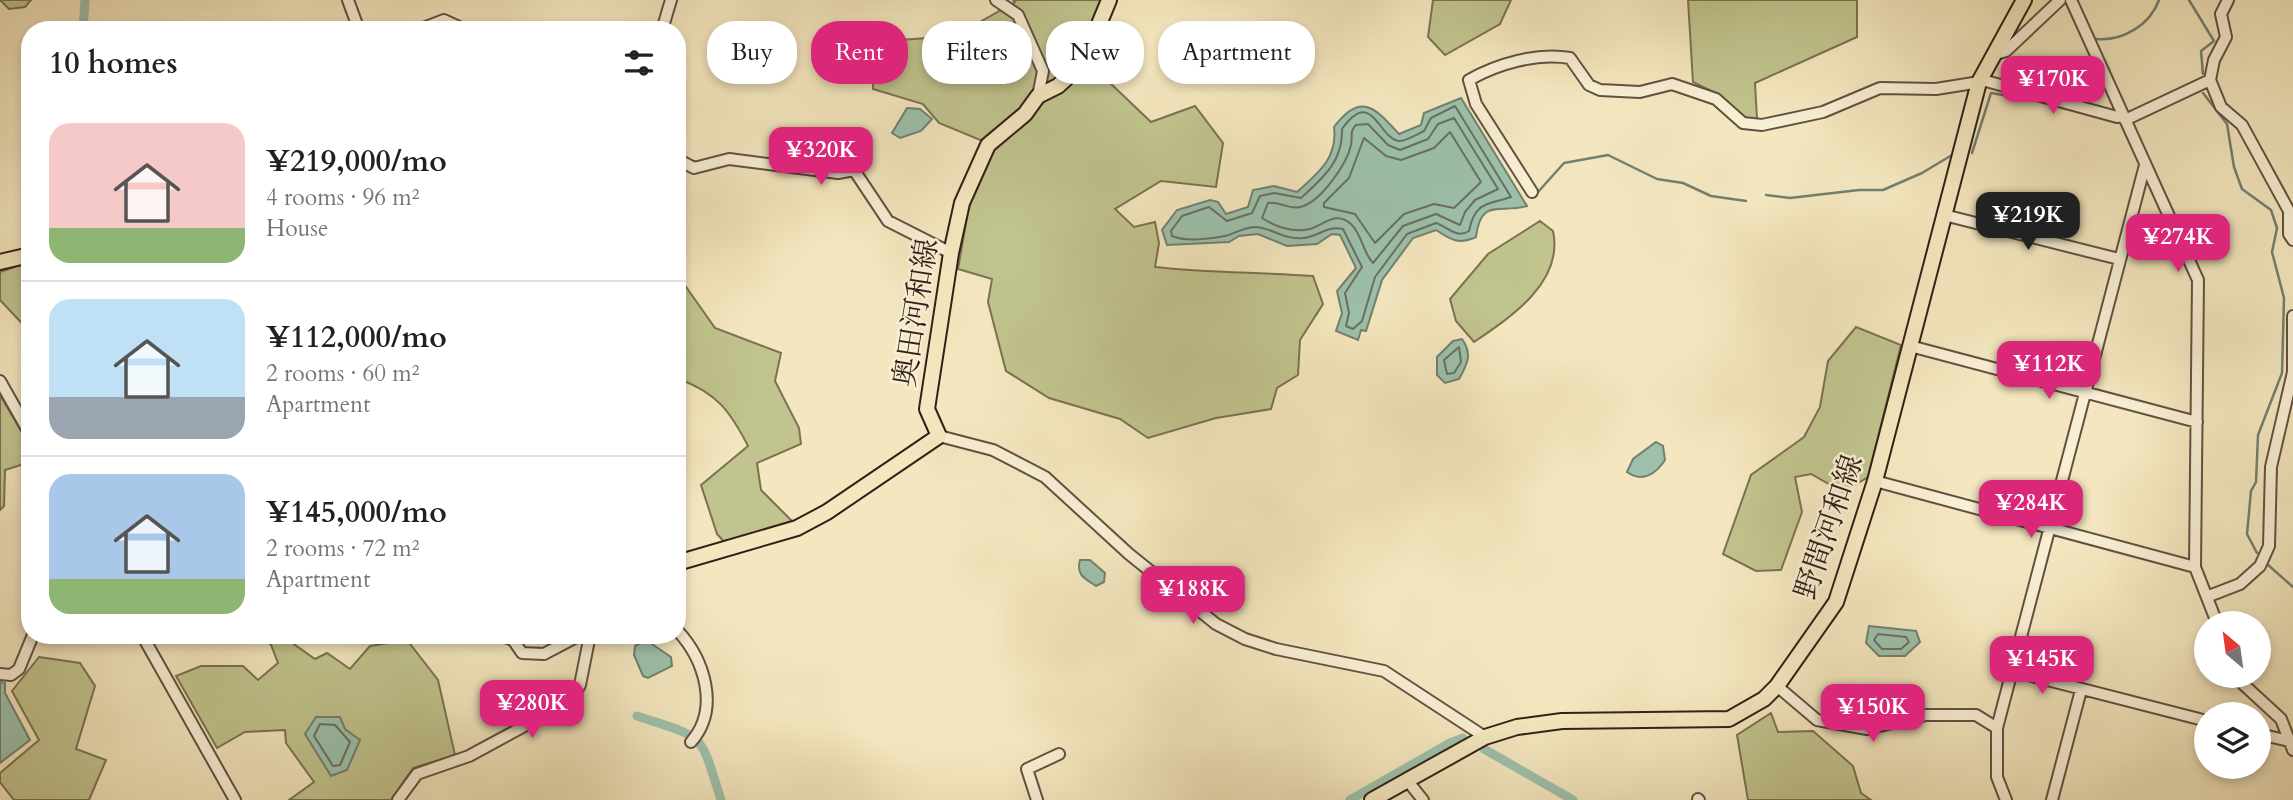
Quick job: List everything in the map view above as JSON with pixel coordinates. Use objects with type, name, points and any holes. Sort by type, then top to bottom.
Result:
[{"type":"main road","name":"奥田河和線","points":[[939,436],[927,409],[951,253],[962,203],[988,145],[1025,114],[1038,96],[1058,86],[1083,63],[1109,0]]},
{"type":"main road","name":"野間河和線","points":[[1371,800],[1485,737],[1517,727],[1562,721],[1730,719],[1764,699],[1777,686],[1836,602],[1875,481],[1979,82],[2024,0]]},
{"type":"main road","points":[[0,262],[21,257]]},
{"type":"main road","points":[[686,560],[797,528],[827,512],[939,436]]},
{"type":"street","points":[[348,0],[356,21]]},
{"type":"street","points":[[665,21],[671,0]]},
{"type":"street","points":[[996,0],[1018,15],[1043,71],[1038,96]]},
{"type":"street","points":[[1993,55],[2006,51],[2060,0]]},
{"type":"street","points":[[2071,0],[2198,279],[2195,567],[2213,611]]},
{"type":"street","points":[[2228,0],[2221,14],[2226,37],[2214,60],[2210,80],[2221,107],[2242,125],[2289,211],[2289,234],[2293,240]]},
{"type":"street","points":[[1532,192],[1476,104],[1469,80],[1484,71],[1549,54],[1570,58],[1589,85],[1600,89],[1640,92],[1672,84],[1716,99],[1743,124],[1762,125],[1822,113],[1880,88],[1936,89],[1986,81],[2124,118],[2210,80]]},
{"type":"street","points":[[686,164],[694,168],[729,159],[838,173],[854,170],[888,221],[951,253]]},
{"type":"street","points":[[2006,800],[1997,777],[1997,728],[2145,165]]},
{"type":"street","points":[[1944,215],[2119,258]]},
{"type":"street","points":[[2208,596],[2241,584],[2260,566],[2269,546],[2271,467],[2293,372],[2293,316]]},
{"type":"street","points":[[1910,346],[2197,422]]},
{"type":"street","points":[[0,381],[21,418]]},
{"type":"street","points":[[939,436],[993,450],[1045,477],[1129,554],[1226,629],[1245,639],[1276,649],[1384,671],[1485,737]]},
{"type":"street","points":[[1875,481],[2195,567]]},
{"type":"street","points":[[686,640],[693,647],[704,671],[706,715],[701,730],[691,742]]},
{"type":"street","points":[[0,674],[12,675],[19,669],[29,644]]},
{"type":"street","points":[[147,644],[235,800]]},
{"type":"street","points":[[516,644],[522,653],[544,654],[563,644]]},
{"type":"street","points":[[398,800],[417,774],[469,756],[554,710],[566,708],[580,685],[588,644]]},
{"type":"street","points":[[2012,671],[2194,718]]},
{"type":"street","points":[[1777,686],[1817,720],[1867,729],[1926,715],[1976,715],[1997,728]]},
{"type":"street","points":[[2247,688],[2281,719],[2291,746]]},
{"type":"street","points":[[2052,800],[2081,690]]},
{"type":"street","points":[[2271,738],[2291,746]]},
{"type":"street","points":[[1037,800],[1027,769],[1059,754]]},
{"type":"street","points":[[1407,780],[1423,800]]},
{"type":"shaded area","points":[[0,0],[31,0],[25,7],[9,9]]},
{"type":"shaded area","points":[[1013,0],[1104,0],[1096,21],[1046,21],[1046,84],[1111,84],[1151,122],[1195,106],[1223,143],[1216,187],[1161,181],[1115,209],[1134,227],[1155,222],[1159,243],[1155,267],[1313,276],[1323,304],[1300,340],[1298,375],[1277,388],[1271,409],[1216,418],[1148,438],[1120,419],[1049,398],[1006,371],[988,302],[992,279],[958,269],[969,205],[995,146],[939,123],[923,104],[873,89],[873,84],[908,84],[908,39],[922,38],[922,84],[1032,84],[1032,21],[981,21],[1015,2]]},
{"type":"shaded area","points":[[1433,0],[1511,0],[1500,24],[1445,55],[1428,37]]},
{"type":"shaded area","points":[[1688,0],[1857,0],[1857,37],[1755,83],[1757,119],[1743,120],[1720,95],[1693,82]]},
{"type":"shaded area","points":[[1540,221],[1553,231],[1554,249],[1551,266],[1543,282],[1518,309],[1474,342],[1456,321],[1450,299],[1488,254]]},
{"type":"shaded area","points":[[21,264],[21,322],[0,300],[0,272]]},
{"type":"shaded area","points":[[686,287],[715,328],[781,353],[775,381],[799,428],[801,444],[757,463],[761,490],[794,523],[726,544],[717,534],[701,485],[748,446],[721,405],[686,382]]},
{"type":"shaded area","points":[[1856,327],[1901,345],[1868,477],[1843,492],[1811,474],[1795,477],[1802,512],[1781,570],[1756,571],[1723,554],[1751,475],[1804,437],[1820,407],[1828,361]]},
{"type":"shaded area","points":[[0,395],[21,431],[21,465],[5,470],[4,506],[0,510]]},
{"type":"shaded area","points":[[294,644],[315,659],[327,653],[350,669],[370,646],[410,644],[438,680],[455,755],[413,768],[391,800],[289,800],[314,782],[286,743],[285,730],[245,732],[217,748],[176,676],[201,666],[243,666],[258,680],[278,663],[271,645]]},
{"type":"shaded area","points":[[39,657],[80,663],[95,686],[76,749],[106,760],[89,800],[14,800],[0,782],[0,773],[39,740],[12,691]]},
{"type":"shaded area","points":[[1771,713],[1778,732],[1813,731],[1853,766],[1861,793],[1871,800],[1748,800],[1737,735]]},
{"type":"water","points":[[1461,98],[1527,206],[1487,212],[1482,216],[1476,237],[1465,241],[1455,240],[1436,230],[1413,238],[1382,280],[1366,331],[1361,330],[1358,340],[1336,331],[1342,313],[1337,291],[1356,268],[1340,235],[1332,234],[1317,244],[1287,246],[1258,234],[1239,236],[1229,242],[1167,245],[1162,230],[1177,210],[1210,200],[1218,202],[1226,214],[1248,207],[1253,190],[1274,186],[1297,192],[1325,164],[1333,148],[1334,127],[1352,109],[1368,107],[1383,117],[1399,134],[1421,125],[1424,113]]},
{"type":"water","points":[[907,108],[920,109],[932,119],[921,131],[900,138],[892,133]]},
{"type":"water","points":[[1462,339],[1468,355],[1466,364],[1459,379],[1445,383],[1437,375],[1437,357],[1453,341]]},
{"type":"water","points":[[1656,442],[1663,446],[1665,460],[1657,469],[1643,477],[1627,472],[1633,459]]},
{"type":"water","points":[[1080,560],[1090,560],[1105,573],[1104,582],[1096,586],[1085,578],[1080,573]]},
{"type":"water","points":[[1869,626],[1916,631],[1920,642],[1905,656],[1879,656],[1866,643]]},
{"type":"water","points":[[652,644],[671,657],[672,666],[648,678],[643,676],[634,655],[635,646]]},
{"type":"water","points":[[0,682],[5,683],[5,693],[30,740],[0,763]]},
{"type":"water","points":[[316,717],[340,717],[345,729],[360,740],[347,770],[331,776],[305,734]]},
{"type":"waterway","points":[[84,21],[85,0]]},
{"type":"waterway","points":[[2097,39],[2116,37],[2134,30],[2149,17],[2159,0]]},
{"type":"waterway","points":[[2189,0],[2214,41],[2201,51],[2203,74]]},
{"type":"waterway","points":[[2036,89],[2064,64]]},
{"type":"waterway","points":[[1972,153],[1991,93],[2033,100]]},
{"type":"waterway","points":[[2203,93],[2227,124],[2234,167],[2242,189],[2271,210],[2277,228],[2272,252],[2284,298],[2282,373],[2258,435],[2256,482],[2251,491],[2247,534],[2257,553]]},
{"type":"waterway","points":[[1538,192],[1564,163],[1608,155],[1657,179],[1683,183],[1711,196],[1746,201]]},
{"type":"waterway","points":[[1766,195],[1790,198],[1883,190],[1922,173],[1952,155]]},
{"type":"waterway","points":[[2267,564],[2293,587]]},
{"type":"waterway","points":[[637,716],[676,729],[697,740],[708,761],[721,800]]},
{"type":"waterway","points":[[1350,800],[1463,738]]},
{"type":"waterway","points":[[1484,749],[1573,800]]}]
